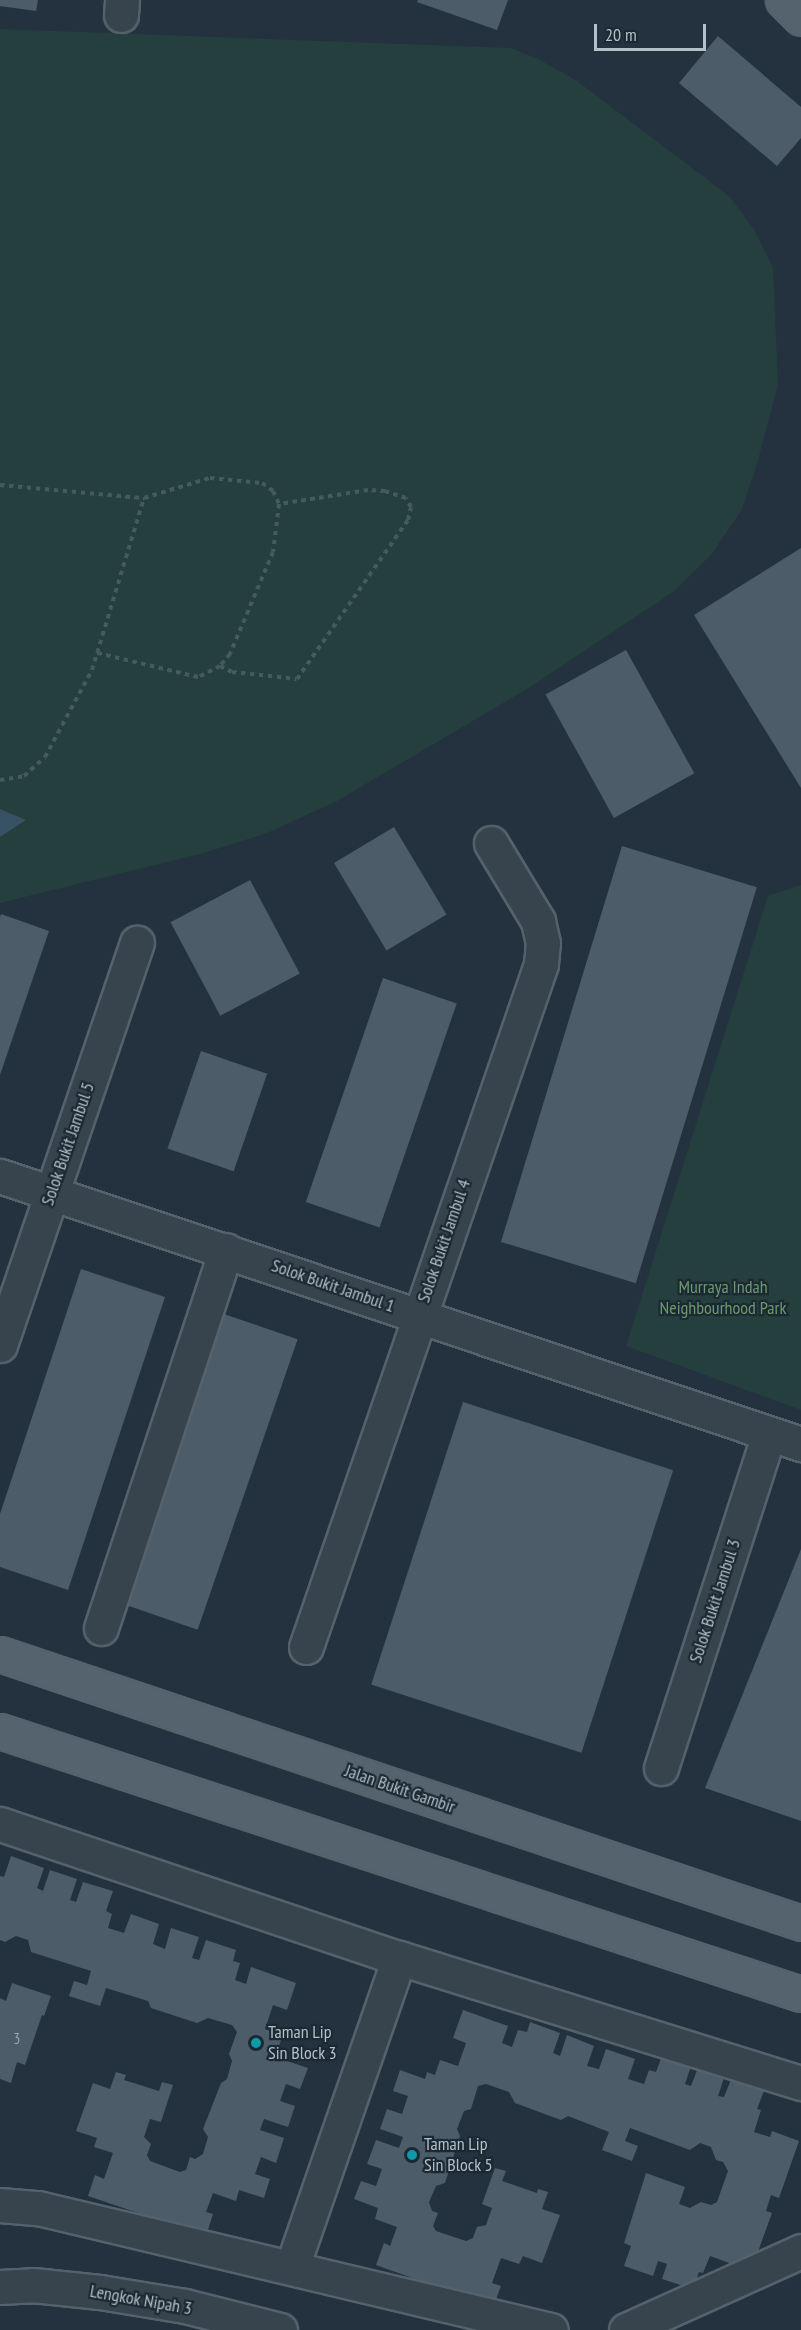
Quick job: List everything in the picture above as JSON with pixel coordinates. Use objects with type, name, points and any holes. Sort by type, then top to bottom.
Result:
[{"type":"main road","points":[[783,0],[801,18]]},
{"type":"main road","name":"Jalan Bukit Gambir","points":[[0,1654],[801,1923]]},
{"type":"main road","points":[[0,1731],[801,1994]]},
{"type":"street","name":"Solok Bukit Jambul 4","points":[[306,1647],[541,964],[543,943],[538,921],[491,843]]},
{"type":"street","name":"Solok Bukit Jambul 5","points":[[0,1346],[137,943]]},
{"type":"street","name":"Solok Bukit Jambul 1","points":[[0,1176],[801,1444]]},
{"type":"street","points":[[101,1628],[226,1250]]},
{"type":"street","name":"Solok Bukit Jambul 3","points":[[661,1768],[769,1434]]},
{"type":"street","points":[[0,1824],[399,1958],[801,2083]]},
{"type":"street","points":[[292,2267],[399,1958]]},
{"type":"street","points":[[0,2205],[38,2208],[551,2330]]},
{"type":"street","points":[[626,2330],[801,2251]]},
{"type":"street","name":"Lengkok Nipah 3","points":[[0,2287],[33,2285],[100,2292],[182,2318],[280,2330]]},
{"type":"path","points":[[0,485],[144,498],[210,478],[262,483],[273,492],[279,504],[273,552],[230,654],[220,666],[198,676],[97,653]]},
{"type":"path","points":[[220,666],[232,672],[297,679],[408,520],[411,507],[406,498],[385,491],[368,490],[279,504]]},
{"type":"path","points":[[0,780],[24,776],[45,757],[92,670],[144,498]]},
{"type":"green space","points":[[0,29],[511,48],[540,60],[577,81],[729,196],[753,228],[773,268],[778,385],[757,464],[741,511],[711,555],[673,592],[527,689],[337,801],[267,833],[204,853],[0,903]]},
{"type":"green space","name":"Murraya Indah Neighbourhood Park","points":[[801,885],[801,1410],[626,1346],[768,896]]},
{"type":"water","points":[[0,809],[26,820],[0,837]]},
{"type":"building","points":[[0,0],[38,0],[36,11],[0,6]]},
{"type":"building","points":[[418,0],[508,0],[497,30],[417,2]]},
{"type":"building","points":[[718,36],[801,107],[801,138],[777,166],[679,83]]},
{"type":"building","points":[[801,548],[801,788],[694,615]]},
{"type":"building","points":[[626,650],[694,773],[614,818],[546,695]]},
{"type":"building","points":[[394,827],[447,914],[387,950],[334,863]]},
{"type":"building","points":[[622,846],[757,887],[636,1283],[501,1242]]},
{"type":"building","points":[[250,880],[300,974],[220,1016],[171,922]]},
{"type":"building","points":[[1,914],[49,931],[0,1075],[0,917]]},
{"type":"building","points":[[383,978],[457,1003],[380,1227],[306,1202]]},
{"type":"building","points":[[201,1051],[267,1074],[234,1171],[167,1148]]},
{"type":"building","points":[[81,1269],[165,1297],[68,1590],[0,1567],[0,1514]]},
{"type":"building","points":[[221,1313],[298,1339],[198,1630],[121,1603]]},
{"type":"building","points":[[463,1402],[673,1470],[581,1753],[371,1684]]},
{"type":"building","points":[[801,1549],[801,1821],[705,1788]]},
{"type":"building","name":"Taman Lip Sin Block 3","points":[[11,1856],[44,1868],[37,1888],[43,1891],[50,1870],[77,1879],[70,1900],[76,1902],[83,1882],[113,1891],[106,1911],[112,1914],[108,1928],[124,1933],[131,1914],[159,1924],[153,1944],[165,1949],[171,1928],[199,1937],[192,1958],[199,1960],[206,1940],[236,1950],[233,1961],[240,1963],[235,1980],[246,1984],[251,1967],[296,1983],[287,2010],[273,2005],[265,2029],[283,2035],[277,2051],[286,2054],[284,2060],[308,2068],[300,2089],[286,2084],[280,2101],[295,2106],[288,2127],[264,2119],[260,2130],[284,2138],[276,2163],[261,2157],[255,2174],[270,2179],[264,2198],[239,2190],[236,2201],[213,2193],[206,2212],[213,2214],[206,2236],[88,2196],[95,2175],[104,2179],[113,2153],[94,2147],[97,2138],[76,2131],[93,2083],[110,2089],[116,2072],[126,2075],[124,2080],[159,2091],[162,2082],[173,2085],[161,2122],[150,2119],[144,2137],[151,2144],[147,2155],[150,2161],[180,2172],[186,2170],[190,2157],[195,2159],[203,2154],[208,2137],[203,2129],[221,2083],[227,2079],[232,2061],[229,2054],[237,2032],[232,2025],[208,2018],[197,2023],[151,2008],[148,2001],[106,1988],[100,2006],[69,1996],[74,1981],[87,1985],[91,1971],[31,1952],[28,1940],[16,1936],[5,1942],[0,1940],[0,1876],[4,1877]]},
{"type":"building","points":[[12,1983],[51,1996],[25,2065],[17,2062],[11,2083],[0,2079],[0,1998],[6,2001]]},
{"type":"building","name":"Taman Lip Sin Block 5","points":[[463,2010],[508,2026],[502,2043],[512,2047],[518,2030],[527,2032],[530,2022],[560,2033],[553,2053],[560,2056],[567,2035],[594,2046],[587,2066],[599,2069],[606,2049],[635,2059],[628,2079],[644,2084],[649,2070],[656,2072],[663,2053],[692,2063],[685,2084],[691,2086],[699,2065],[725,2075],[718,2096],[724,2097],[732,2077],[765,2088],[757,2109],[761,2110],[754,2132],[770,2137],[772,2131],[799,2141],[779,2198],[771,2195],[766,2211],[772,2213],[751,2271],[710,2256],[703,2273],[699,2272],[693,2289],[662,2279],[667,2264],[658,2261],[653,2276],[624,2266],[631,2246],[624,2243],[646,2173],[685,2187],[679,2204],[690,2208],[701,2202],[711,2205],[717,2202],[728,2171],[723,2162],[716,2160],[711,2147],[700,2143],[690,2150],[630,2128],[625,2141],[638,2146],[632,2161],[602,2150],[609,2132],[568,2116],[561,2120],[515,2103],[509,2092],[486,2084],[478,2086],[471,2109],[464,2111],[457,2129],[460,2136],[445,2183],[436,2186],[429,2202],[432,2211],[438,2213],[433,2226],[436,2231],[466,2241],[473,2238],[477,2227],[486,2225],[492,2208],[482,2204],[495,2168],[506,2171],[502,2181],[537,2193],[538,2189],[548,2192],[542,2209],[560,2215],[542,2263],[523,2256],[519,2264],[501,2258],[492,2283],[501,2286],[493,2307],[376,2265],[384,2243],[390,2246],[397,2227],[375,2219],[378,2208],[354,2199],[361,2181],[376,2186],[382,2169],[367,2164],[376,2140],[399,2148],[403,2137],[380,2129],[387,2109],[402,2114],[408,2096],[393,2091],[400,2070],[425,2079],[427,2072],[435,2075],[440,2060],[458,2066],[466,2043],[453,2038]]},
{"type":"place","name":"Taman Lip Sin Block 3","points":[[256,2043]]},
{"type":"place","name":"Taman Lip Sin Block 5","points":[[412,2155]]}]
